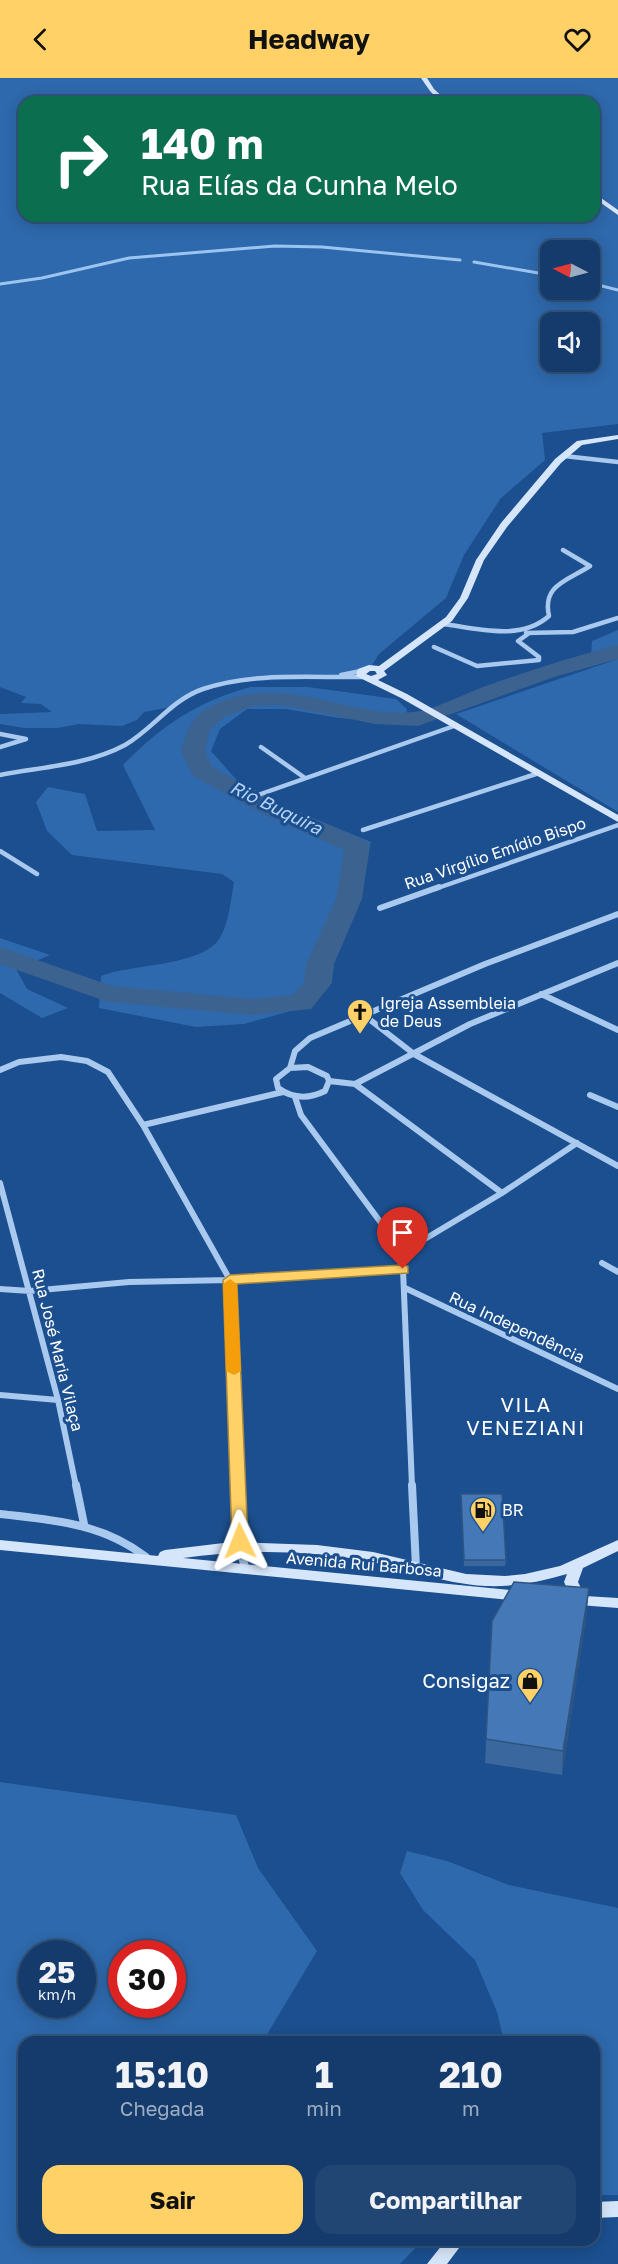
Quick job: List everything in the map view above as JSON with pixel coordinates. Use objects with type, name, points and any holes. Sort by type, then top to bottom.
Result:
[{"type":"main road","points":[[424,78],[440,96]]},
{"type":"main road","points":[[600,200],[618,213]]},
{"type":"main road","points":[[365,674],[402,653],[444,624],[464,598],[480,560],[504,525],[564,456],[585,441],[618,437]]},
{"type":"main road","points":[[365,674],[380,673],[402,653]]},
{"type":"main road","points":[[380,673],[390,688]]},
{"type":"main road","points":[[365,674],[618,819]]},
{"type":"main road","name":"Avenida Rui Barbosa","points":[[0,1545],[146,1557],[249,1571],[536,1597]]},
{"type":"main road","points":[[146,1557],[241,1547],[341,1552],[466,1579],[496,1581],[540,1576],[578,1563],[618,1545]]},
{"type":"main road","points":[[578,1563],[571,1582],[580,1601]]},
{"type":"main road","points":[[558,1599],[618,1603]]},
{"type":"main road","points":[[600,2210],[618,2209]]},
{"type":"main road","points":[[436,2264],[451,2246]]},
{"type":"street","points":[[564,456],[618,462]]},
{"type":"street","points":[[520,632],[547,619],[546,598],[550,591],[590,566],[589,562],[563,550]]},
{"type":"street","points":[[444,624],[528,634],[549,634],[575,630],[618,618]]},
{"type":"street","points":[[434,647],[477,666],[530,663],[539,660],[539,657],[518,641],[528,634]]},
{"type":"street","points":[[0,775],[113,751],[138,736],[177,702],[201,690],[244,681],[319,679],[365,674]]},
{"type":"street","points":[[258,795],[454,726]]},
{"type":"street","points":[[0,734],[26,739],[0,747]]},
{"type":"street","points":[[261,747],[305,778]]},
{"type":"street","points":[[363,830],[536,774]]},
{"type":"street","name":"Rua Virgílio Emídio Bispo","points":[[380,908],[618,825]]},
{"type":"street","points":[[0,851],[37,874]]},
{"type":"street","points":[[290,1068],[316,1068],[327,1076],[328,1086],[319,1094],[295,1097],[283,1092],[276,1084],[276,1079],[290,1068],[295,1051],[310,1038],[485,964],[618,914]]},
{"type":"street","points":[[356,1084],[470,1024],[618,963]]},
{"type":"street","points":[[541,994],[618,1030]]},
{"type":"street","points":[[365,1016],[414,1054],[618,1166]]},
{"type":"street","points":[[0,1070],[19,1062],[61,1057],[99,1065],[115,1079],[230,1280],[241,1547],[243,1564],[249,1571]]},
{"type":"street","points":[[329,1081],[356,1084],[502,1193]]},
{"type":"street","points":[[143,1125],[283,1092]]},
{"type":"street","points":[[590,1095],[618,1107]]},
{"type":"street","points":[[295,1097],[301,1115],[390,1235],[403,1269],[416,1567]]},
{"type":"street","points":[[398,1255],[502,1193],[577,1143]]},
{"type":"street","name":"Rua José Maria Vilaça","points":[[0,1183],[58,1400],[84,1524]]},
{"type":"street","points":[[602,1263],[618,1272]]},
{"type":"street","points":[[0,1288],[30,1291],[129,1282],[230,1280],[403,1269]]},
{"type":"street","name":"Rua Independência","points":[[405,1288],[618,1389]]},
{"type":"street","points":[[0,1395],[58,1400]]},
{"type":"street","points":[[0,1514],[84,1524],[123,1538],[146,1557]]},
{"type":"shaded area","points":[[0,78],[618,78],[618,424],[542,433],[545,460],[501,498],[464,555],[446,598],[379,654],[371,667],[319,679],[244,681],[193,693],[171,707],[144,712],[137,720],[122,726],[79,724],[58,728],[24,728],[0,724],[0,714],[52,712],[41,704],[21,703],[26,697],[0,687]]},
{"type":"shaded area","points":[[618,630],[618,652],[591,658],[592,641]]},
{"type":"shaded area","points":[[618,659],[618,812],[456,714]]},
{"type":"shaded area","points":[[250,687],[308,687],[396,699],[407,709],[405,722],[339,718],[286,709],[247,709],[220,729],[211,751],[242,786],[264,798],[371,842],[362,868],[354,905],[322,988],[294,1010],[244,1024],[196,1027],[99,1008],[101,976],[192,957],[216,943],[226,923],[234,882],[222,874],[72,855],[47,831],[36,802],[48,787],[85,794],[97,831],[155,830],[123,765],[152,738],[181,717],[213,700]]},
{"type":"shaded area","points":[[0,938],[50,955],[16,969],[27,989],[68,1008],[42,1018],[0,993]]},
{"type":"shaded area","points":[[0,1782],[236,1815],[258,1868],[317,1951],[266,2036],[18,2036],[18,2246],[417,2246],[400,2264],[0,2264]]},
{"type":"shaded area","points":[[407,1851],[447,1861],[509,1885],[618,1908],[618,2195],[600,2195],[600,2036],[503,2036],[497,2012],[475,1960],[423,1910],[400,1873]]},
{"type":"building","name":"BR","points":[[461,1494],[502,1494],[506,1560],[464,1560]]},
{"type":"building","name":"Consigaz","points":[[514,1582],[589,1588],[563,1751],[486,1739],[492,1621]]},
{"type":"waterway","points":[[0,284],[42,278],[129,258],[275,246],[322,247],[460,260]]},
{"type":"waterway","points":[[474,262],[540,273]]},
{"type":"waterway","points":[[600,286],[618,290]]},
{"type":"waterway","name":"Rio Buquira","points":[[0,955],[108,994],[254,1007],[301,1003],[318,983],[320,964],[349,899],[357,846],[272,809],[202,771],[193,751],[199,727],[216,712],[251,699],[281,698],[375,717],[418,719],[546,672],[618,652]]},
{"type":"slow traffic","points":[[230,1284],[234,1371]]},
{"type":"place","name":"Igreja Assembleia de Deus","points":[[360,1035]]},
{"type":"place","name":"BR","points":[[483,1533]]},
{"type":"place","name":"Consigaz","points":[[530,1704]]},
{"type":"district","name":"VILA VENEZIANI","points":[[526,1416]]},
{"type":"route","points":[[240,1541],[230,1280],[403,1269]]}]
